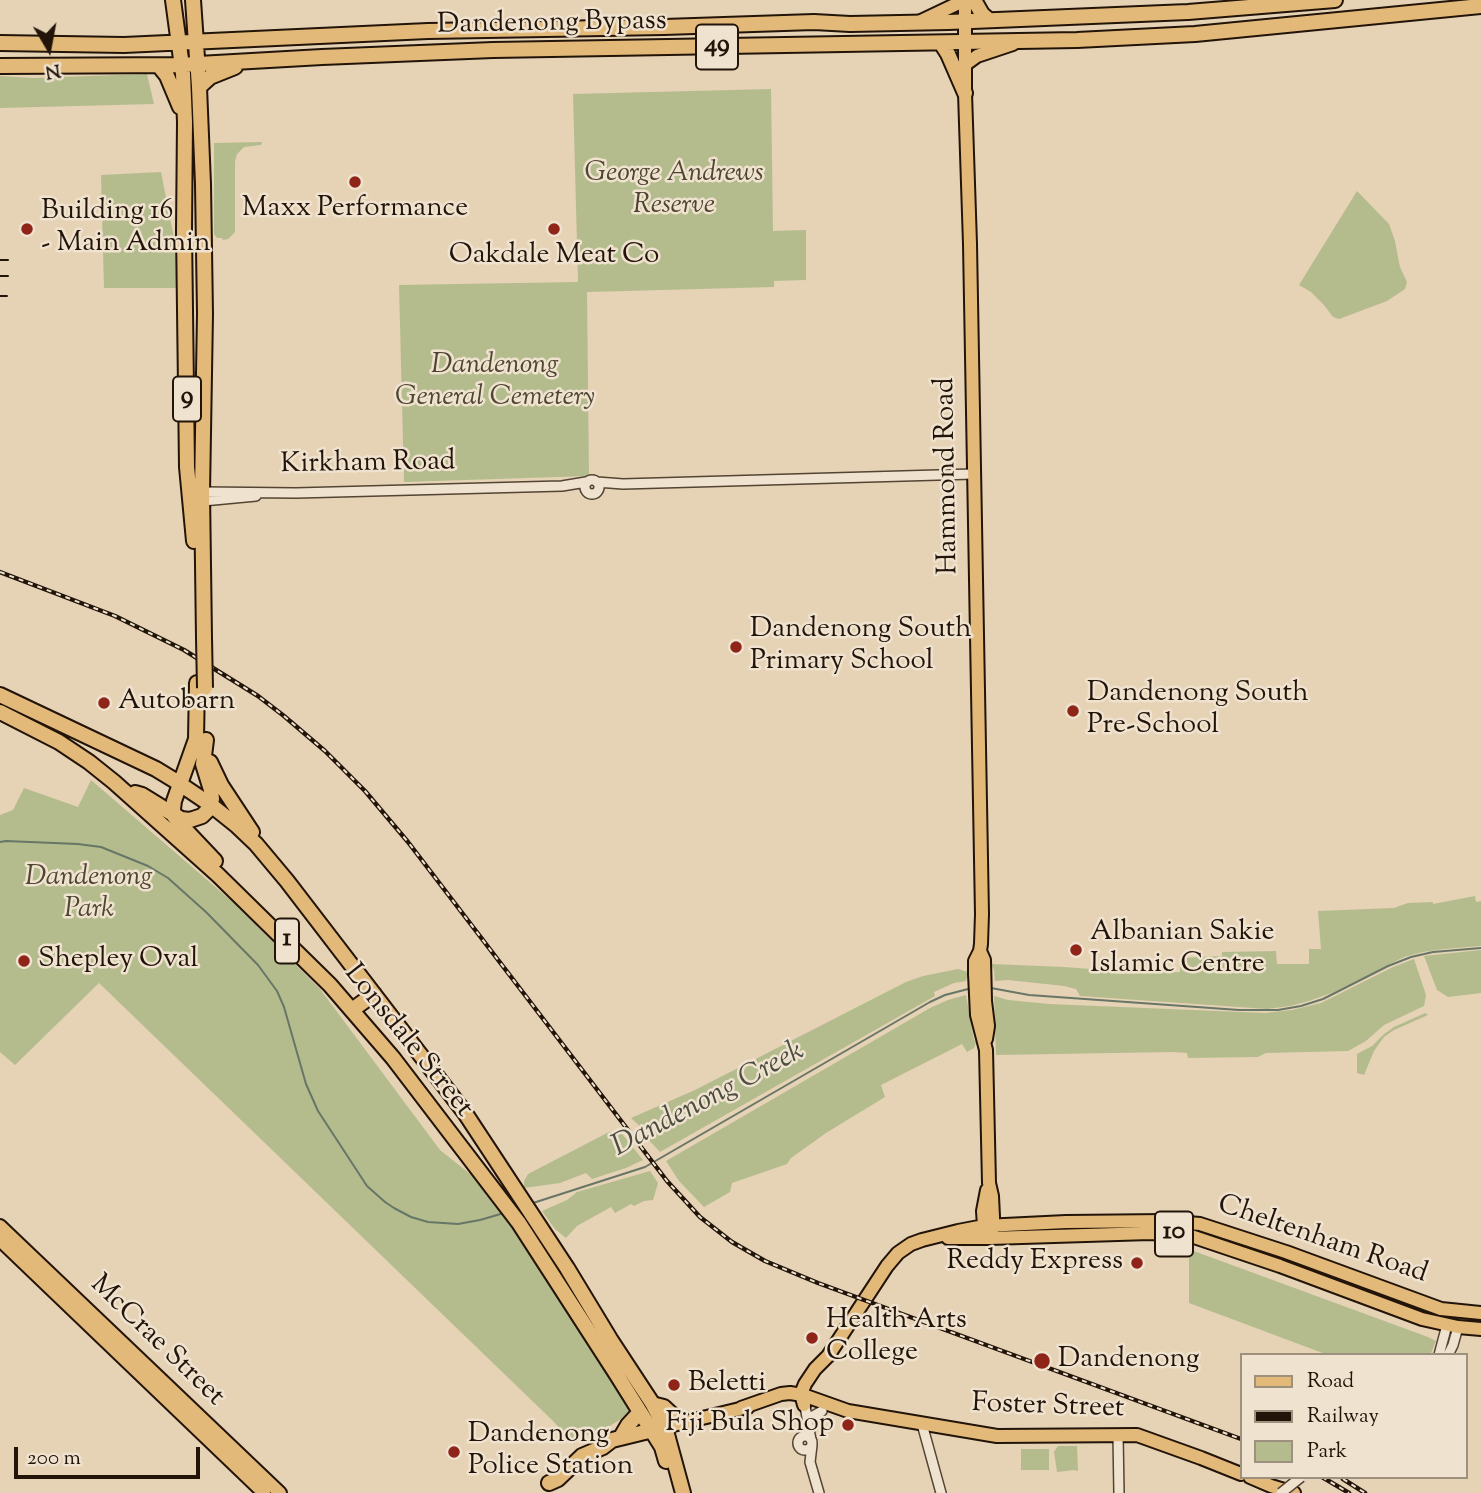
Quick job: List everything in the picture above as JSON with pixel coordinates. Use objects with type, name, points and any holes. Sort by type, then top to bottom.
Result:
[{"type":"highway","name":"9","points":[[173,0],[185,122],[187,467],[198,496]]},
{"type":"highway","points":[[974,0],[989,20]]},
{"type":"highway","name":"Dandenong Bypass","points":[[0,44],[196,42],[428,30],[965,21],[1188,12],[1335,0]]},
{"type":"highway","name":"9","points":[[193,4],[199,88],[205,349],[194,540],[201,685],[197,734],[218,779],[251,830],[256,844]]},
{"type":"highway","points":[[193,4],[207,31],[216,40]]},
{"type":"highway","name":"Dandenong Bypass","points":[[0,66],[198,65],[480,50],[1024,41],[1195,34],[1481,6]]},
{"type":"highway","points":[[124,44],[159,34],[174,21]]},
{"type":"highway","points":[[941,43],[965,93]]},
{"type":"highway","points":[[199,88],[210,77],[246,62]]},
{"type":"highway","points":[[159,66],[167,76],[185,122]]},
{"type":"highway","points":[[184,246],[204,246]]},
{"type":"highway","points":[[186,349],[205,349]]},
{"type":"highway","name":"Lonsdale Street","points":[[0,695],[156,769],[211,805],[256,844],[465,1113],[509,1180],[526,1221],[640,1412],[665,1427]]},
{"type":"highway","name":"Lonsdale Street","points":[[0,712],[74,752],[122,790],[218,875],[352,1010],[393,1058],[503,1201],[526,1221],[567,1268],[665,1427],[683,1493]]},
{"type":"highway","name":"9","points":[[174,816],[173,803],[200,744]]},
{"type":"highway","points":[[156,769],[179,763],[200,744]]},
{"type":"highway","points":[[122,790],[142,795],[174,816],[185,820],[197,819],[206,813],[211,805],[212,793],[202,764],[200,744]]},
{"type":"highway","points":[[174,816],[218,864],[218,875]]},
{"type":"highway","points":[[352,1010],[374,994]]},
{"type":"highway","points":[[489,1184],[509,1180]]},
{"type":"highway","points":[[617,1439],[640,1412]]},
{"type":"highway","name":"Lonsdale Street","points":[[665,1427],[664,1454],[675,1493]]},
{"type":"highway","name":"Foster Street","points":[[544,1488],[550,1475],[577,1449],[589,1442],[617,1439],[665,1427]]},
{"type":"main road","name":"Hammond Road","points":[[965,0],[982,930],[980,951],[975,959],[979,975],[980,1002],[988,1026],[985,1043],[989,1183],[992,1200],[989,1230]]},
{"type":"main road","points":[[919,22],[965,0]]},
{"type":"main road","points":[[965,64],[986,52],[1024,41]]},
{"type":"main road","name":"Hammond Road","points":[[989,1183],[985,1199],[989,1230]]},
{"type":"main road","points":[[951,1232],[968,1220],[985,1199]]},
{"type":"main road","points":[[1086,1222],[1087,1236]]},
{"type":"main road","name":"Cheltenham Road","points":[[805,1400],[804,1385],[828,1356],[896,1255],[914,1242],[951,1232],[1086,1222],[1181,1228],[1412,1316],[1453,1326],[1481,1329]]},
{"type":"main road","name":"Cheltenham Road","points":[[937,1237],[956,1239],[989,1230],[1087,1236],[1150,1233],[1200,1224],[1238,1235],[1441,1309],[1481,1313]]},
{"type":"main road","name":"McCrae Street","points":[[0,1226],[280,1493]]},
{"type":"main road","name":"McCrae Street","points":[[0,1240],[264,1493]]},
{"type":"main road","points":[[1280,1266],[1286,1252]]},
{"type":"main road","points":[[1453,1326],[1455,1311]]},
{"type":"main road","name":"Cheltenham Road","points":[[805,1400],[824,1370],[828,1356]]},
{"type":"main road","name":"10","points":[[747,1405],[803,1378],[815,1369]]},
{"type":"main road","name":"Foster Street","points":[[665,1427],[785,1393],[848,1411],[1004,1437],[1142,1436],[1240,1474]]},
{"type":"main road","name":"Foster Street","points":[[805,1400],[822,1410],[848,1411]]},
{"type":"main road","points":[[1254,1479],[1278,1491],[1294,1493]]},
{"type":"street","name":"Kirkham Road","points":[[198,496],[562,486],[585,486],[591,494],[596,493],[598,486],[623,484],[973,474]]},
{"type":"street","points":[[1440,1353],[1453,1326]]},
{"type":"street","points":[[1448,1353],[1453,1326]]},
{"type":"street","points":[[805,1400],[811,1442],[810,1462]]},
{"type":"street","points":[[807,1422],[822,1410]]},
{"type":"street","points":[[922,1423],[941,1493]]},
{"type":"street","points":[[1118,1435],[1119,1493]]},
{"type":"street","points":[[811,1442],[806,1437],[799,1442],[810,1462],[819,1493]]},
{"type":"street","points":[[1278,1491],[1298,1479]]},
{"type":"green space","points":[[147,74],[154,104],[0,108],[0,76],[33,78]]},
{"type":"green space","points":[[771,89],[773,231],[806,230],[806,280],[774,281],[774,287],[587,292],[589,476],[404,482],[399,285],[578,282],[573,94]]},
{"type":"green space","points":[[262,142],[261,145],[244,147],[237,154],[235,232],[228,239],[217,238],[214,234],[214,143]]},
{"type":"green space","points":[[161,172],[176,248],[176,288],[104,288],[101,175]]},
{"type":"green space","points":[[1357,191],[1389,224],[1400,267],[1407,282],[1405,289],[1387,301],[1339,319],[1333,317],[1311,292],[1299,285]]},
{"type":"green space","name":"Dandenong Park","points":[[91,780],[235,904],[320,989],[440,1150],[479,1181],[530,1249],[633,1412],[608,1427],[584,1436],[574,1444],[99,983],[15,1065],[0,1052],[0,815],[13,810],[24,788],[78,807]]},
{"type":"green space","points":[[1475,896],[1476,902],[1481,901],[1481,946],[1423,952],[1404,957],[1334,992],[1290,1006],[1267,1009],[1080,996],[1076,989],[1064,986],[995,981],[991,964],[1104,969],[1119,974],[1180,972],[1180,958],[1222,956],[1222,952],[1276,951],[1277,964],[1309,964],[1309,949],[1321,949],[1318,911],[1394,908],[1408,903],[1433,904]]},
{"type":"green space","points":[[1481,950],[1481,993],[1448,997],[1437,990],[1424,956]]},
{"type":"green space","points":[[1414,959],[1426,995],[1424,1006],[1384,1025],[1366,1041],[1348,1051],[1188,1058],[1187,1053],[1172,1052],[996,1055],[994,996],[1049,1004],[1265,1013],[1321,1003]]},
{"type":"green space","points":[[958,969],[968,972],[966,981],[934,992],[935,996],[660,1152],[631,1118],[695,1090],[906,982]]},
{"type":"green space","points":[[966,995],[976,1042],[974,1048],[967,1052],[962,1044],[881,1085],[885,1097],[826,1133],[791,1158],[787,1164],[732,1183],[730,1192],[704,1207],[679,1181],[666,1161],[930,1008]]},
{"type":"green space","points":[[1425,1013],[1428,1015],[1384,1037],[1374,1051],[1364,1075],[1357,1073],[1357,1054],[1372,1046],[1394,1027]]},
{"type":"green space","points":[[619,1130],[643,1160],[592,1179],[586,1173],[560,1183],[524,1188],[528,1174],[609,1132]]},
{"type":"green space","points":[[650,1171],[658,1183],[653,1200],[634,1206],[631,1204],[615,1213],[611,1207],[577,1226],[566,1238],[555,1229],[542,1211],[567,1200],[577,1192]]},
{"type":"green space","points":[[1191,1250],[1436,1341],[1431,1353],[1323,1353],[1189,1303]]},
{"type":"green space","points":[[1058,1446],[1077,1446],[1078,1471],[1057,1472],[1054,1452]]},
{"type":"green space","points":[[1021,1449],[1049,1449],[1049,1470],[1021,1470]]},
{"type":"waterway","name":"Dandenong Creek","points":[[0,842],[101,847],[148,866],[168,878],[258,965],[277,991],[306,1084],[318,1111],[367,1186],[394,1208],[428,1222],[458,1224],[504,1213]]},
{"type":"waterway","name":"Dandenong Creek","points":[[991,988],[1029,995],[1239,1010],[1278,1010],[1323,999],[1411,957],[1433,952],[1481,948]]},
{"type":"waterway","name":"Dandenong Creek","points":[[533,1203],[645,1167],[930,1002],[972,988]]},
{"type":"tram line","points":[[0,260],[8,260]]},
{"type":"tram line","points":[[0,276],[8,276]]},
{"type":"tram line","points":[[0,296],[7,296]]},
{"type":"railway","points":[[0,572],[115,616],[184,650],[258,696],[325,751],[365,791],[408,842],[667,1181],[700,1217],[732,1242],[765,1261],[818,1283],[1240,1439]]},
{"type":"railway","points":[[1325,1479],[1349,1493]]},
{"type":"railway","points":[[1343,1479],[1365,1493]]},
{"type":"place","name":"Maxx Performance","points":[[355,182]]},
{"type":"place","name":"Building 16 - Main Admin","points":[[27,229]]},
{"type":"place","name":"Oakdale Meat Co","points":[[554,229]]},
{"type":"place","name":"Dandenong South Primary School","points":[[736,647]]},
{"type":"place","name":"Autobarn","points":[[104,703]]},
{"type":"place","name":"Dandenong South Pre-School","points":[[1073,711]]},
{"type":"place","name":"Albanian Sakie Islamic Centre","points":[[1076,950]]},
{"type":"place","name":"Shepley Oval","points":[[24,961]]},
{"type":"place","name":"Reddy Express","points":[[1137,1263]]},
{"type":"place","name":"Health Arts College","points":[[812,1338]]},
{"type":"place","name":"Dandenong","points":[[1042,1361]]},
{"type":"place","name":"Beletti","points":[[674,1385]]},
{"type":"place","name":"Fiji Bula Shop","points":[[848,1425]]},
{"type":"place","name":"Dandenong Police Station","points":[[454,1452]]},
{"type":"park label","name":"George Andrews Reserve","points":[[674,191]]},
{"type":"park label","name":"Dandenong General Cemetery","points":[[495,383]]}]
